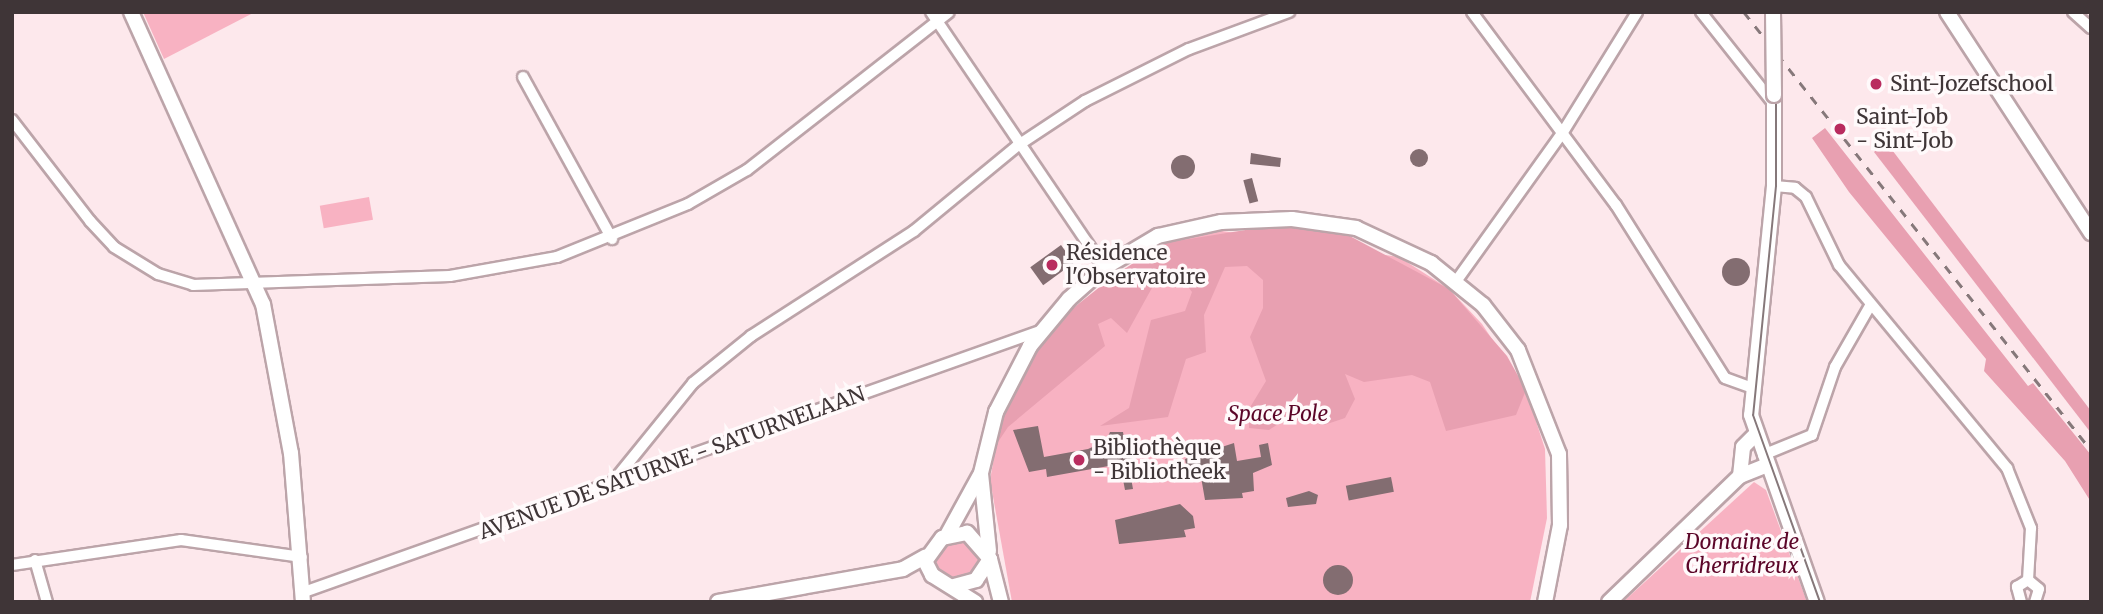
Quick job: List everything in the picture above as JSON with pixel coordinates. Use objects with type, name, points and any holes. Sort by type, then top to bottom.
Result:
[{"type":"street","points":[[131,12],[256,284],[283,393],[302,557],[303,597]]},
{"type":"street","points":[[12,120],[90,221],[137,264],[193,285],[450,276],[612,239],[747,170],[934,17],[949,12]]},
{"type":"street","points":[[608,488],[693,383],[751,336],[914,231],[1017,146],[1085,101],[1189,49],[1289,12]]},
{"type":"street","points":[[1472,12],[1563,132],[1681,299],[1725,378],[1752,388]]},
{"type":"street","points":[[1457,280],[1563,132],[1637,12]]},
{"type":"street","points":[[1701,12],[1756,89],[1774,99]]},
{"type":"street","points":[[1773,12],[1774,186],[1752,388],[1755,435],[1817,602]]},
{"type":"street","points":[[1947,12],[2091,233]]},
{"type":"street","points":[[2073,12],[2091,28]]},
{"type":"street","points":[[934,17],[1017,146],[1104,268]]},
{"type":"street","points":[[523,77],[612,239]]},
{"type":"street","points":[[1774,186],[1795,188],[1806,197],[1839,265],[2015,481],[2031,528],[2028,580],[2018,599],[2006,602]]},
{"type":"street","points":[[903,569],[926,556],[947,535],[981,473],[996,412],[1040,331],[1104,268],[1158,236],[1190,227],[1292,219],[1377,235],[1457,280],[1518,350],[1559,454],[1560,525],[1545,602]]},
{"type":"street","points":[[1609,602],[1740,476],[1812,435],[1840,357],[1870,306]]},
{"type":"street","name":"AVENUE DE SATURNE - SATURNELAAN","points":[[303,597],[1040,331]]},
{"type":"street","points":[[1740,476],[1743,447],[1755,435]]},
{"type":"street","points":[[981,473],[990,555],[1001,602]]},
{"type":"street","points":[[947,535],[974,536],[990,555]]},
{"type":"street","points":[[12,565],[181,540],[302,557]]},
{"type":"street","points":[[954,586],[976,579],[990,555]]},
{"type":"street","points":[[926,556],[928,572]]},
{"type":"street","points":[[35,560],[47,602]]},
{"type":"street","points":[[718,602],[903,569],[928,572],[954,586],[975,602]]},
{"type":"street","points":[[2028,580],[2039,589],[2035,602]]},
{"type":"green space","points":[[143,12],[255,12],[164,59]]},
{"type":"green space","points":[[1825,128],[2028,386],[2033,383],[2091,455],[2091,502],[2065,461],[1984,371],[1986,359],[1849,192],[1812,138]]},
{"type":"green space","points":[[1886,142],[2091,411],[2091,433],[1874,152]]},
{"type":"green space","points":[[369,197],[373,220],[324,228],[320,206]]},
{"type":"green space","points":[[1283,224],[1346,234],[1449,289],[1507,356],[1526,390],[1516,415],[1446,431],[1430,382],[1412,375],[1364,382],[1345,374],[1355,399],[1345,418],[1324,425],[1288,418],[1269,430],[1249,428],[1249,409],[1266,381],[1250,337],[1263,308],[1263,280],[1247,266],[1225,267],[1204,315],[1206,352],[1186,359],[1168,417],[1100,426],[1129,408],[1151,320],[1185,311],[1192,292],[1177,272],[1158,277],[1127,333],[1111,318],[1098,324],[1105,346],[1008,427],[990,454],[1003,407],[1033,350],[1062,317],[1111,278],[1164,243]]},
{"type":"green space","name":"Space Pole","points":[[1222,231],[1399,257],[1449,289],[1482,324],[1526,390],[1545,449],[1547,518],[1530,602],[1012,602],[990,480],[1003,407],[1111,278],[1164,243]]},
{"type":"green space","name":"Domaine de Cherridreux","points":[[1754,482],[1766,490],[1807,602],[1623,602]]},
{"type":"green space","points":[[957,539],[972,545],[978,560],[972,575],[957,581],[942,575],[936,560],[942,545]]},
{"type":"building","points":[[1419,149],[1427,154],[1428,158],[1423,166],[1419,167],[1411,162],[1410,158],[1415,150]]},
{"type":"building","points":[[1251,153],[1281,158],[1280,167],[1250,164]]},
{"type":"building","points":[[1183,155],[1192,158],[1195,167],[1192,176],[1183,179],[1174,176],[1171,167],[1174,158]]},
{"type":"building","points":[[1252,178],[1258,201],[1250,204],[1243,180]]},
{"type":"building","name":"Résidence l'Observatoire","points":[[1061,245],[1074,263],[1043,285],[1030,267]]},
{"type":"building","points":[[1736,258],[1746,262],[1750,272],[1746,282],[1736,286],[1726,282],[1722,272],[1726,262]]},
{"type":"building","points":[[1038,426],[1044,457],[1088,449],[1106,441],[1110,432],[1123,432],[1125,444],[1145,450],[1128,461],[1133,489],[1125,490],[1120,464],[1047,477],[1046,469],[1029,472],[1013,430]]},
{"type":"building","points":[[1234,443],[1237,461],[1261,457],[1259,445],[1268,443],[1272,465],[1253,473],[1254,491],[1242,493],[1243,498],[1205,500],[1201,477],[1189,479],[1185,459]]},
{"type":"building","points":[[1391,477],[1394,492],[1349,501],[1346,486]]},
{"type":"building","points":[[1309,491],[1318,495],[1316,504],[1288,507],[1286,498]]},
{"type":"building","points":[[1180,504],[1193,516],[1195,528],[1184,530],[1186,537],[1119,544],[1115,520]]},
{"type":"building","points":[[1338,565],[1349,569],[1353,580],[1349,591],[1338,595],[1327,591],[1323,580],[1327,569]]},
{"type":"tram line","points":[[1776,12],[1776,186],[1753,415],[1820,602]]},
{"type":"railway","points":[[1744,12],[2091,450]]},
{"type":"place","name":"Sint-Jozefschool","points":[[1876,84]]},
{"type":"place","name":"Saint-Job - Sint-Job","points":[[1840,129]]},
{"type":"place","name":"Résidence l'Observatoire","points":[[1052,265]]},
{"type":"place","name":"Bibliothèque - Bibliotheek","points":[[1079,460]]}]
